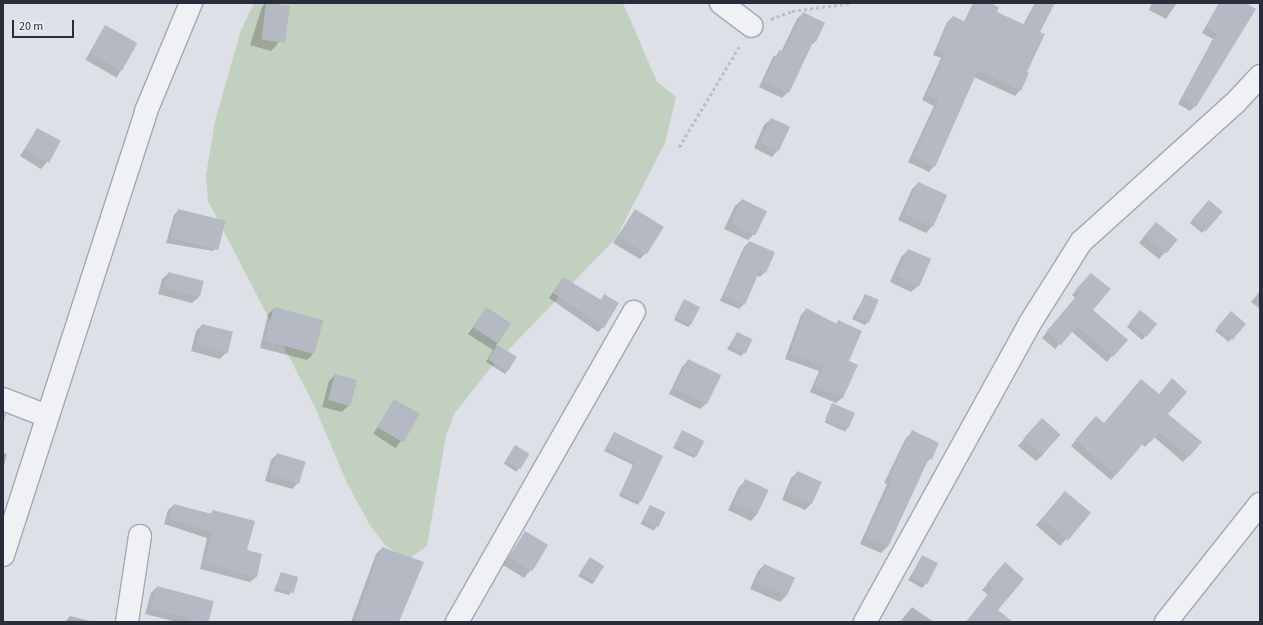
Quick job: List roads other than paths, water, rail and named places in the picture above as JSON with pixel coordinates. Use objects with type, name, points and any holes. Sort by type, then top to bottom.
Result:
[{"type":"street","points":[[3,555],[146,111],[192,3]]},
{"type":"street","points":[[721,3],[751,26]]},
{"type":"street","points":[[865,622],[1030,323],[1081,242],[1235,103],[1260,76]]},
{"type":"street","points":[[457,622],[634,312]]},
{"type":"street","points":[[3,399],[47,416]]},
{"type":"street","points":[[1166,622],[1260,504]]},
{"type":"street","points":[[126,622],[140,536]]}]
